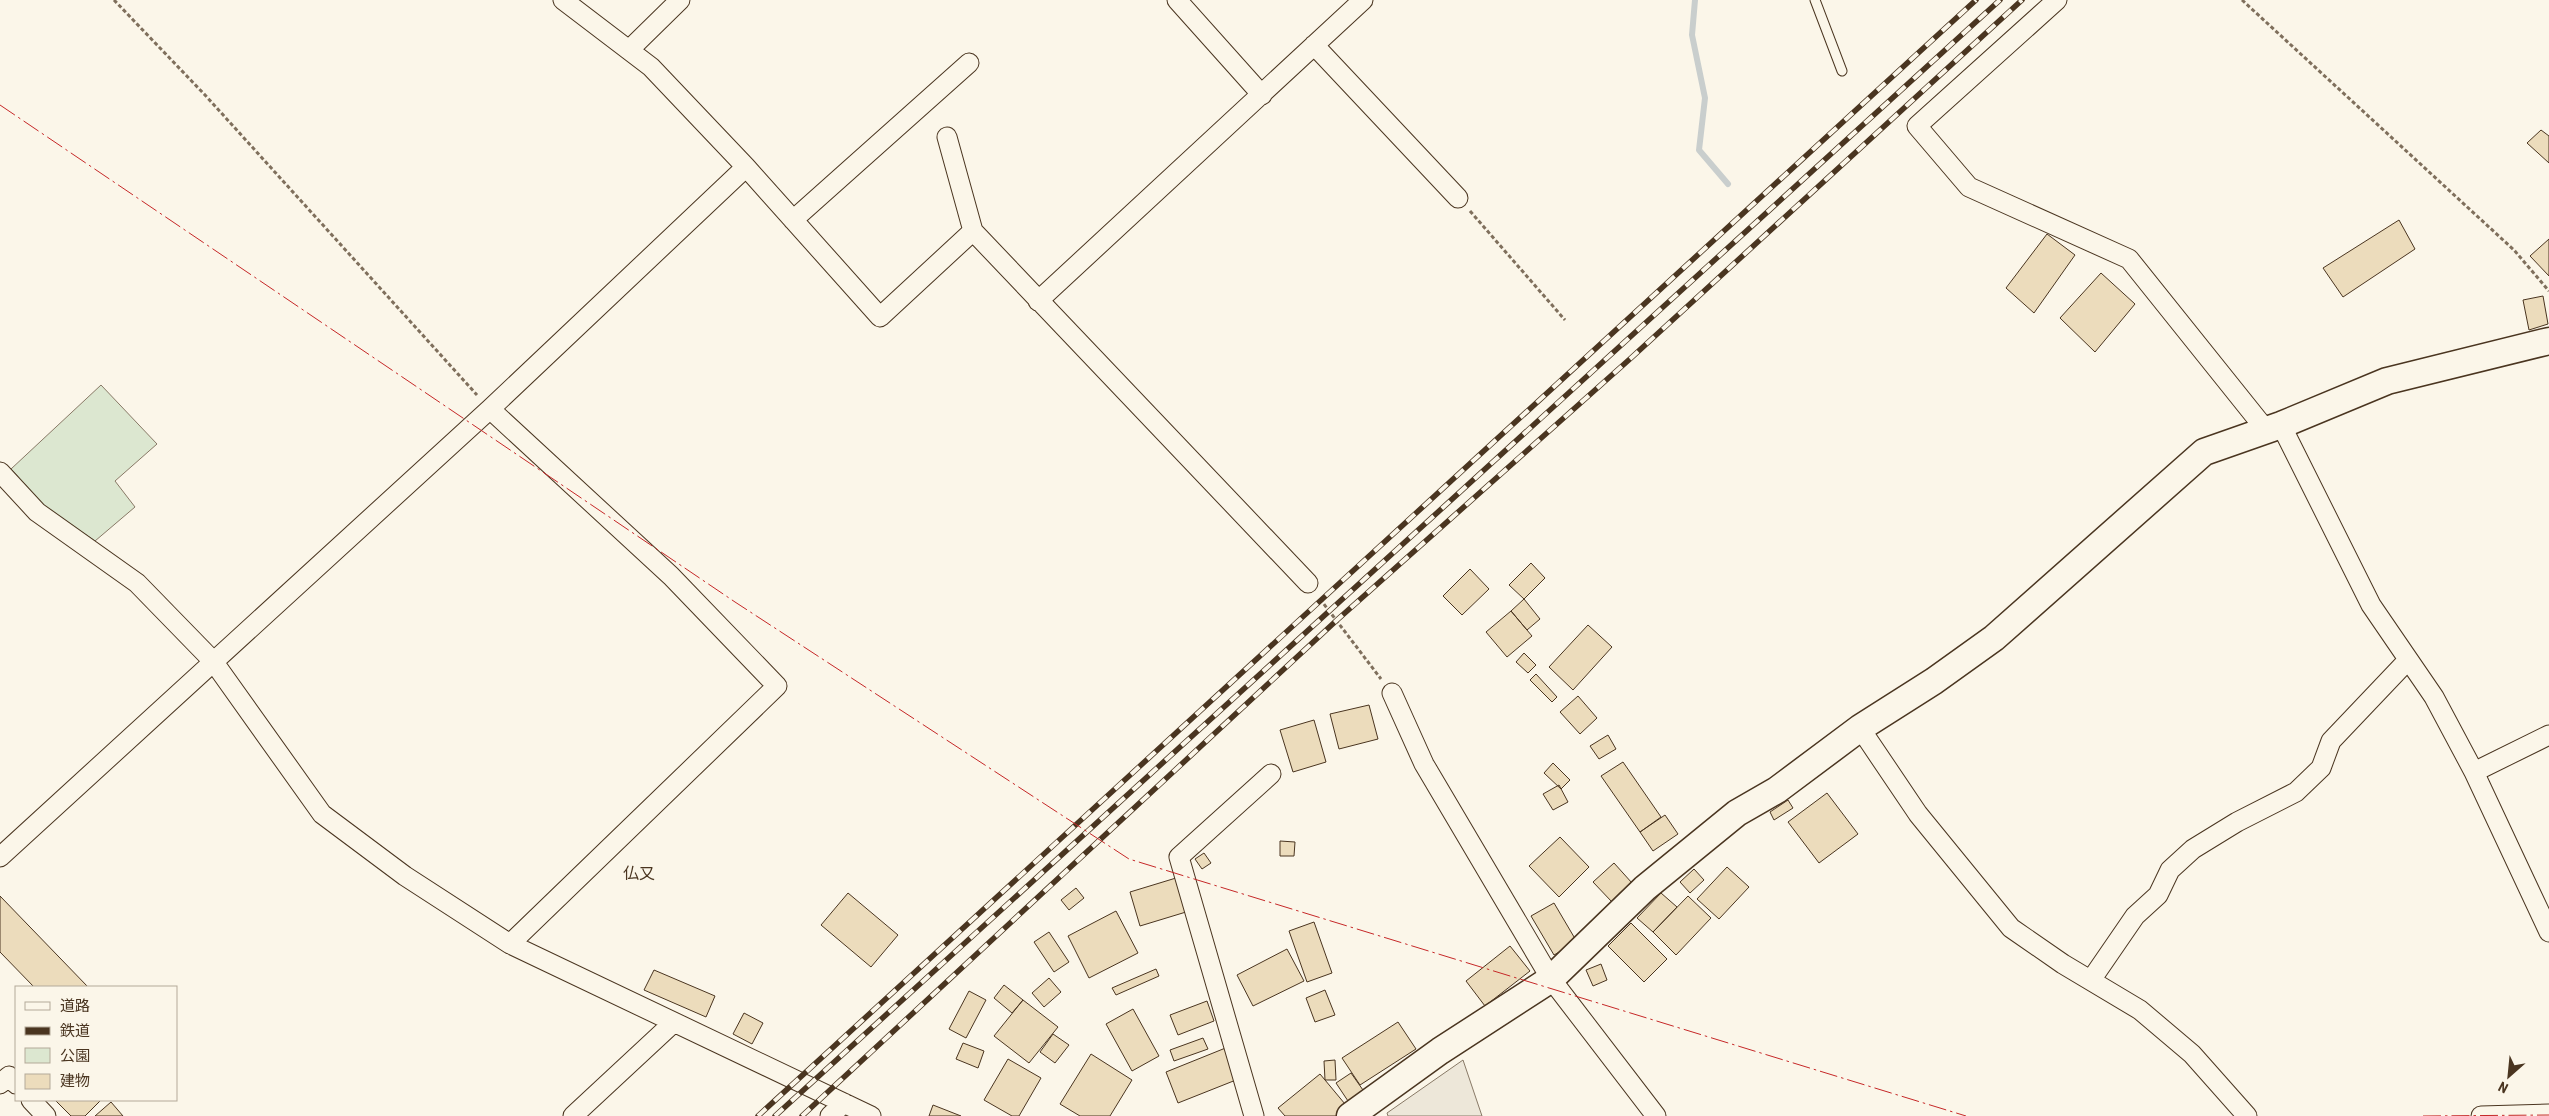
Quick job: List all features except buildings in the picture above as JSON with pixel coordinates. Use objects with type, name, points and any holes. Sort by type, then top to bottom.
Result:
[{"type":"street","points":[[563,0],[651,67],[746,167],[880,317],[973,231]]},
{"type":"street","points":[[629,50],[680,0]]},
{"type":"street","points":[[1177,0],[1262,95]]},
{"type":"street","points":[[1038,301],[1363,0]]},
{"type":"street","points":[[2057,0],[1917,126],[1969,187],[2129,259],[2273,428],[2370,605],[2434,697],[2474,772],[2549,932]]},
{"type":"street","points":[[1314,45],[1458,198]]},
{"type":"street","points":[[793,220],[968,63]]},
{"type":"street","points":[[947,137],[973,231],[1308,584]]},
{"type":"street","points":[[0,858],[490,409],[746,167]]},
{"type":"street","points":[[1350,1116],[1440,1051],[1552,979],[1645,888],[1737,813],[1776,790],[1860,728],[1934,681],[1994,638],[2204,452],[2273,428],[2387,381],[2549,341]]},
{"type":"street","points":[[490,409],[671,576],[778,686],[510,944]]},
{"type":"street","points":[[0,472],[37,512],[137,583],[213,661],[322,814],[406,876],[510,944],[871,1116]]},
{"type":"street","points":[[2091,980],[2136,916],[2158,896],[2170,870],[2193,849],[2238,822],[2296,792],[2321,768],[2331,741],[2408,660]]},
{"type":"street","points":[[1392,693],[1424,764],[1552,979],[1656,1116]]},
{"type":"street","points":[[1860,728],[1918,814],[2011,928],[2140,1010],[2192,1054],[2247,1116]]},
{"type":"street","points":[[2474,772],[2549,735]]},
{"type":"street","points":[[1254,1116],[1179,857],[1271,774]]},
{"type":"street","points":[[573,1116],[673,1023]]},
{"type":"street","points":[[0,1084],[9,1076],[15,1083]]},
{"type":"street","points":[[32,1101],[46,1116]]},
{"type":"street","points":[[830,1116],[844,1103]]},
{"type":"street","points":[[2481,1116],[2549,1114]]},
{"type":"lane","points":[[1815,0],[1842,71]]},
{"type":"path","points":[[114,0],[205,95],[490,409]]},
{"type":"path","points":[[2242,0],[2514,250],[2549,291]]},
{"type":"path","points":[[1458,198],[1565,320]]},
{"type":"path","points":[[1308,584],[1392,693]]},
{"type":"green space","points":[[101,385],[157,444],[115,481],[135,507],[95,541],[46,508],[11,469]]},
{"type":"shaded area","points":[[1463,1060],[1482,1116],[1388,1116],[1387,1113]]},
{"type":"waterway","points":[[1695,0],[1692,35],[1705,98],[1699,150],[1728,184]]},
{"type":"railway","points":[[758,1116],[1976,0]]},
{"type":"railway","points":[[775,1116],[2000,0]]},
{"type":"railway","points":[[802,1116],[1337,620],[1631,358],[2022,0]]},
{"type":"power","points":[[0,105],[735,602],[1129,859],[1966,1116]]},
{"type":"power","points":[[2423,1116],[2549,1115]]},
{"type":"district","name":"仏又","points":[[639,873]]}]
